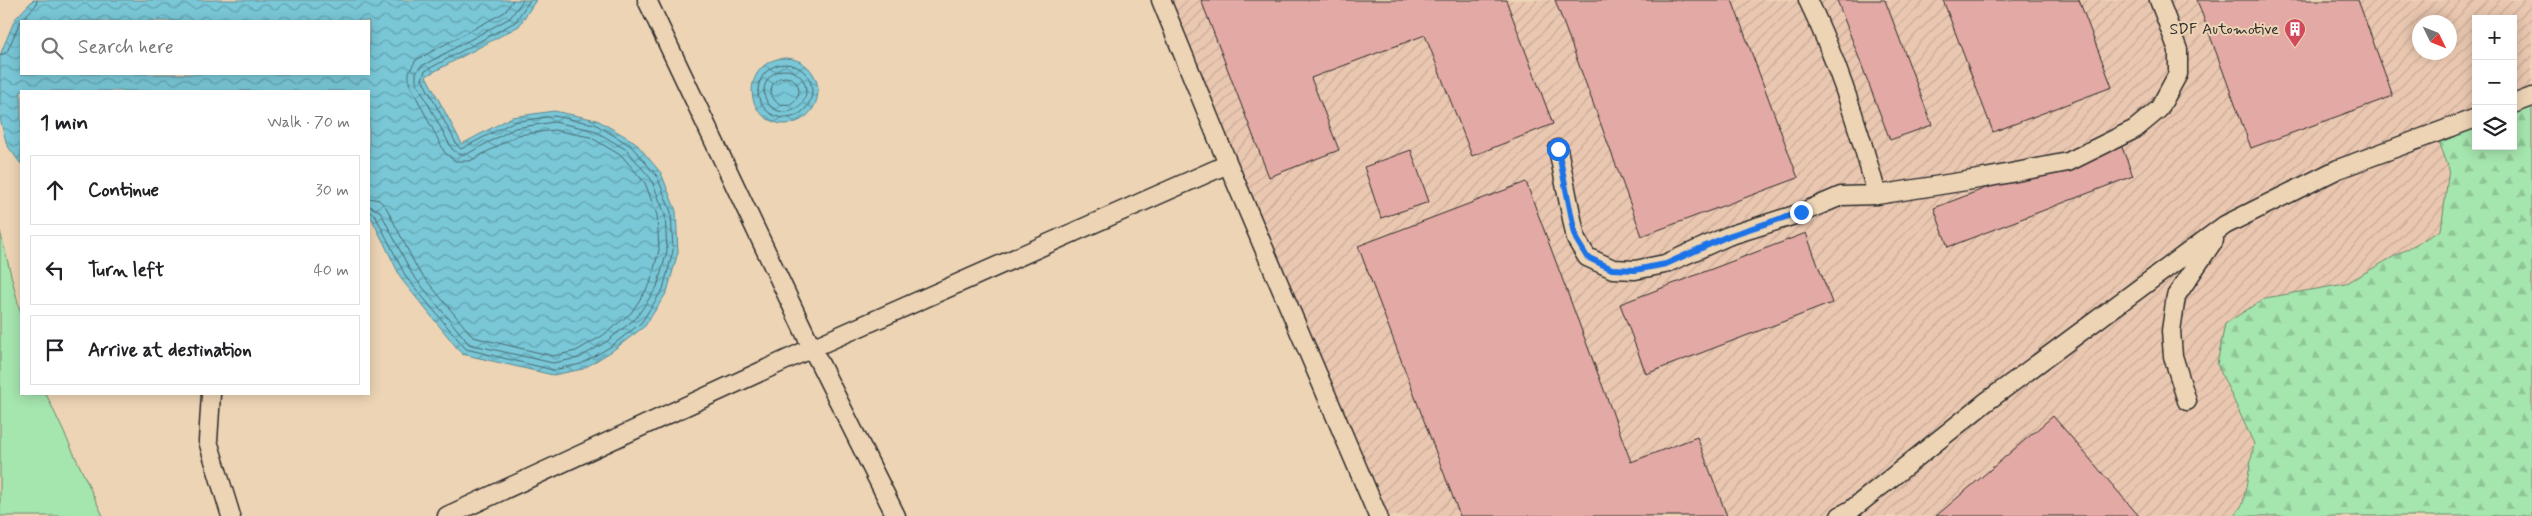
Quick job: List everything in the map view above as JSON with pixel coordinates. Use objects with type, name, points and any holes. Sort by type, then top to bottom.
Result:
[{"type":"lane","points":[[648,0],[812,348],[896,516]]},
{"type":"lane","points":[[1161,0],[1228,164],[1378,516]]},
{"type":"lane","points":[[1808,0],[1821,26],[1859,128],[1877,195]]},
{"type":"lane","points":[[1558,149],[1576,239],[1587,257],[1612,269],[1635,270],[1666,264],[1728,236],[1801,212],[1840,196],[1877,195],[1985,178],[2068,162],[2135,129],[2159,109],[2178,74],[2178,50],[2159,0]]},
{"type":"lane","points":[[2517,103],[2532,97]]},
{"type":"lane","points":[[1840,516],[1851,510],[1986,402],[2225,225],[2338,169],[2472,119]]},
{"type":"lane","points":[[447,516],[812,348],[1228,164]]},
{"type":"lane","points":[[2187,401],[2173,356],[2171,331],[2176,296],[2225,225]]},
{"type":"lane","points":[[211,395],[208,441],[231,516]]},
{"type":"shaded area","points":[[1161,0],[2532,0],[2532,97],[2517,103],[2517,15],[2472,15],[2472,120],[2436,133],[2449,169],[2441,230],[2345,284],[2265,298],[2217,364],[2254,444],[2243,503],[2235,516],[1378,516]]},
{"type":"green space","points":[[2532,97],[2532,516],[2235,516],[2243,503],[2254,444],[2217,364],[2225,324],[2265,298],[2345,284],[2441,230],[2449,169],[2436,133],[2472,120],[2472,150],[2517,150],[2517,103]]},
{"type":"green space","points":[[0,231],[20,311],[20,395],[46,395],[103,516],[0,516]]},
{"type":"water","points":[[33,0],[536,0],[519,26],[426,76],[462,144],[512,117],[554,111],[597,120],[635,142],[661,173],[676,211],[678,252],[667,292],[645,326],[612,351],[583,369],[553,375],[462,354],[402,280],[370,215],[370,90],[20,90],[20,163],[7,145],[0,119],[0,55],[15,19]]},
{"type":"water","points":[[785,58],[797,61],[808,68],[815,79],[818,91],[815,103],[808,114],[797,121],[785,124],[773,121],[762,114],[755,103],[752,91],[755,79],[762,68],[773,61]]},
{"type":"building","points":[[1201,0],[1506,0],[1553,124],[1472,156],[1425,35],[1311,78],[1339,150],[1269,177]]},
{"type":"building","points":[[1555,0],[1732,0],[1798,178],[1642,236]]},
{"type":"building","points":[[1837,0],[1885,0],[1932,125],[1890,140]]},
{"type":"building","points":[[1943,0],[2079,0],[2112,87],[1993,132]]},
{"type":"building","name":"SDF Automotive","points":[[2197,0],[2358,0],[2393,96],[2251,148]]},
{"type":"building","points":[[2118,137],[2133,176],[1948,247],[1934,208]]},
{"type":"building","points":[[1411,150],[1429,202],[1381,218],[1364,167]]},
{"type":"building","points":[[1526,182],[1631,462],[1697,437],[1727,516],[1460,516],[1358,246]]},
{"type":"building","points":[[1806,233],[1832,303],[1646,374],[1620,304]]},
{"type":"building","points":[[2053,416],[2139,516],[1936,516]]},
{"type":"place","name":"SDF Automotive","points":[[2295,48]]},
{"type":"route","points":[[1558,149],[1576,239],[1587,257],[1612,269],[1635,270],[1666,264],[1728,236],[1801,212]]}]
